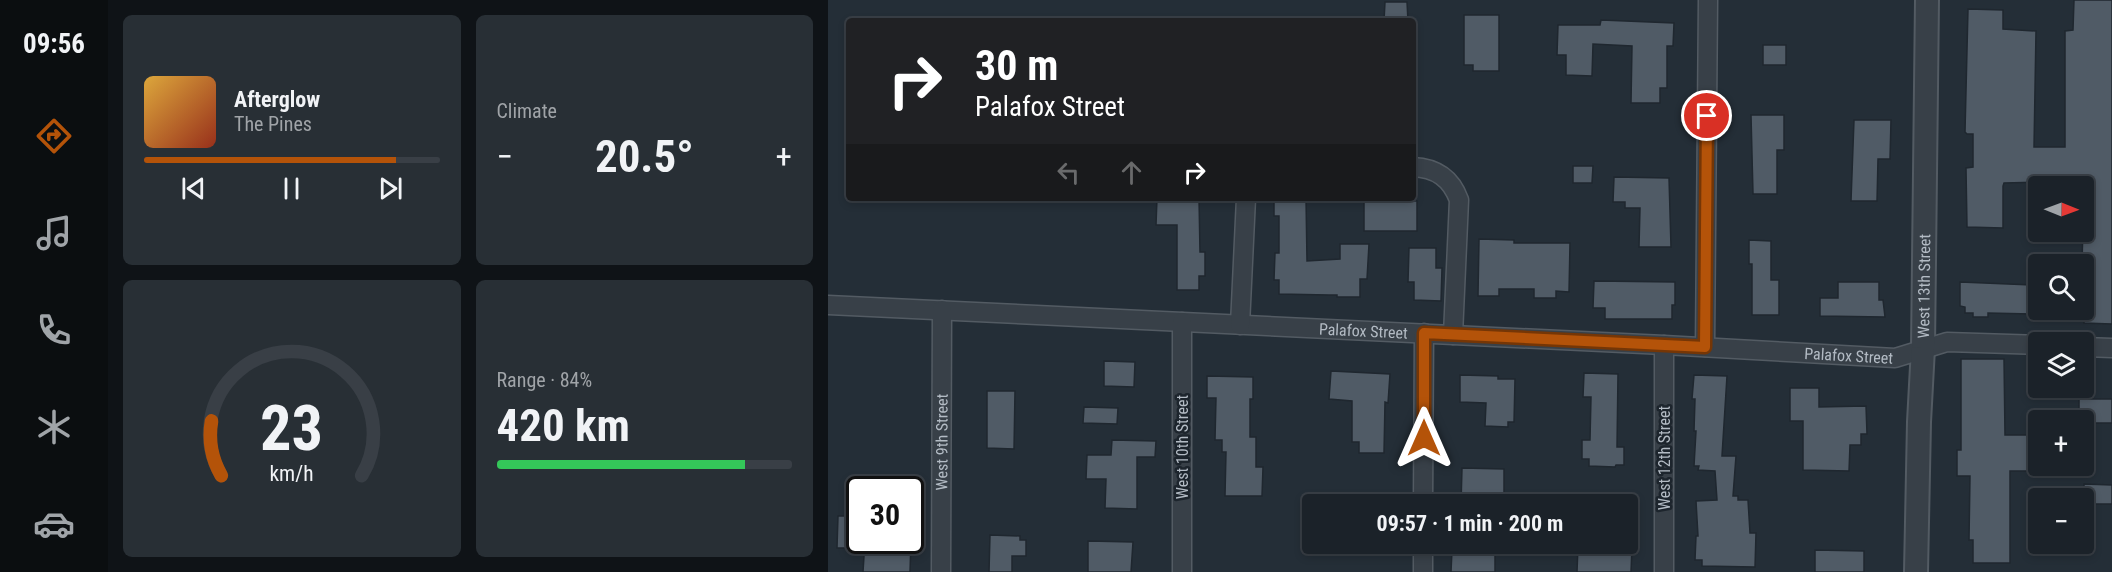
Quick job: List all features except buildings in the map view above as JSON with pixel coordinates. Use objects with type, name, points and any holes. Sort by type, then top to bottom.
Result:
[{"type":"street","points":[[1705,347],[1708,0]]},
{"type":"street","name":"West 13th Street","points":[[1916,572],[1923,348],[1926,0]]},
{"type":"street","points":[[1416,167],[1440,172],[1454,187],[1459,200],[1453,335]]},
{"type":"street","points":[[1240,325],[1246,201]]},
{"type":"street","name":"Palafox Street","points":[[828,304],[1895,358],[1947,342],[2028,345]]},
{"type":"street","name":"West 9th Street","points":[[941,572],[942,310]]},
{"type":"street","name":"West 10th Street","points":[[1182,322],[1182,572]]},
{"type":"street","points":[[1423,494],[1424,333]]},
{"type":"street","name":"West 12th Street","points":[[1664,345],[1664,572]]},
{"type":"street","points":[[2094,347],[2112,348]]},
{"type":"street","points":[[1423,554],[1423,572]]},
{"type":"route","points":[[1424,438],[1424,333],[1705,347],[1707,116]]}]
